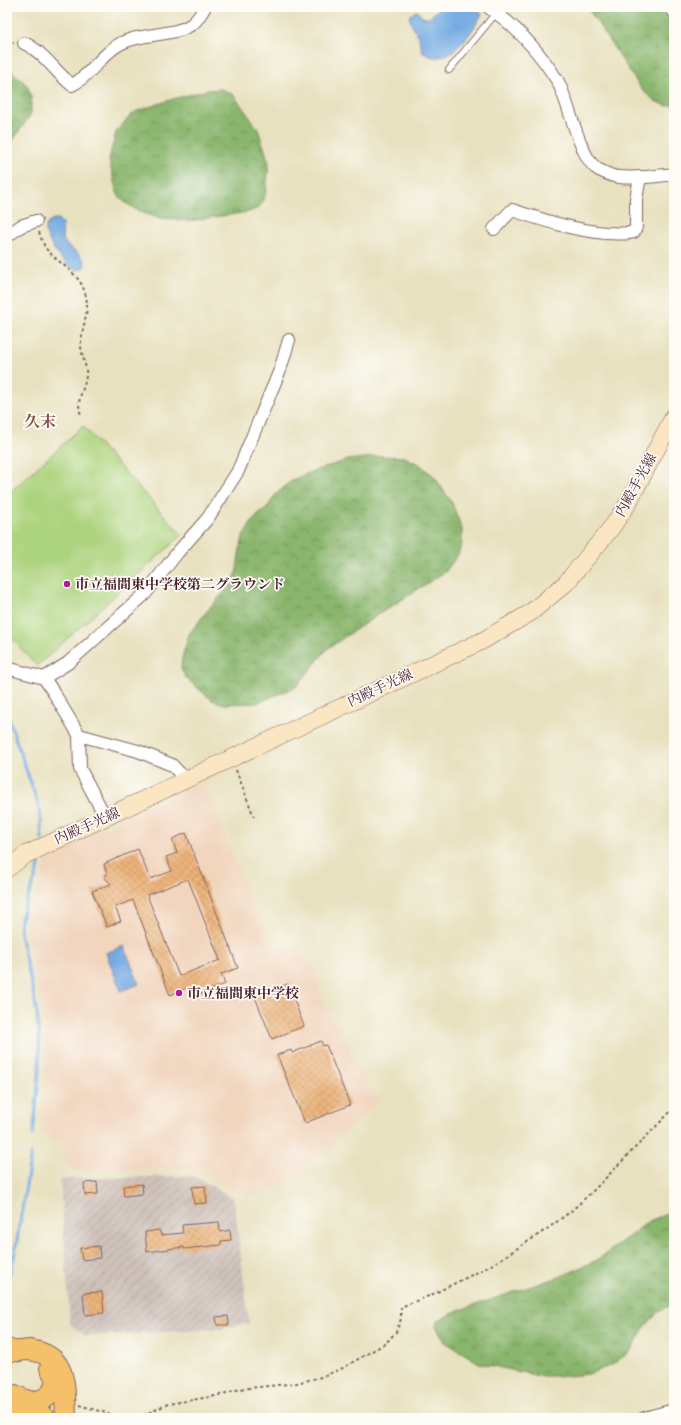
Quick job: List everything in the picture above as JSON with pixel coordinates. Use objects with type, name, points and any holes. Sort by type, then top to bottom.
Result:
[{"type":"highway","points":[[10,1399],[40,1401],[48,1396],[52,1391],[55,1380],[50,1368],[44,1363],[37,1360],[24,1358],[12,1350]]},
{"type":"highway","points":[[12,1350],[27,1350],[41,1353],[54,1359],[59,1366],[64,1379],[70,1412]]},
{"type":"highway","points":[[10,1399],[16,1418]]},
{"type":"highway","points":[[10,1399],[45,1418]]},
{"type":"main road","name":"内殿手光線","points":[[7,869],[25,855],[482,641],[530,613],[549,599],[566,583],[612,528],[627,505],[674,416]]},
{"type":"street","points":[[24,43],[35,48],[62,78],[72,85],[81,80],[107,53],[119,44],[140,37],[180,29],[192,24],[205,7]]},
{"type":"street","points":[[671,7],[674,12]]},
{"type":"street","points":[[492,10],[514,27],[536,50],[558,81],[586,156],[597,169],[618,177],[674,174]]},
{"type":"street","points":[[494,229],[512,210],[559,226],[592,232],[626,234],[634,232],[636,227],[636,200],[640,177]]},
{"type":"street","points":[[7,236],[22,226],[36,221]]},
{"type":"street","points":[[44,678],[68,663],[145,594],[178,552],[208,518],[238,471],[280,370],[289,340]]},
{"type":"street","points":[[7,668],[44,678],[54,693],[79,735],[80,769],[106,818]]},
{"type":"street","points":[[79,735],[138,751],[172,765],[186,780]]},
{"type":"street","points":[[644,1418],[674,1410]]},
{"type":"lane","points":[[449,70],[492,10]]},
{"type":"path","points":[[36,221],[43,243],[47,250],[78,278],[86,295],[86,317],[81,343],[86,373],[83,390],[78,403],[81,415]]},
{"type":"path","points":[[232,758],[254,817]]},
{"type":"path","points":[[132,1418],[137,1418],[168,1404],[216,1396],[240,1389],[297,1383],[321,1377],[343,1368],[369,1354],[386,1343],[396,1332],[402,1318],[401,1307],[431,1296],[490,1266],[547,1229],[570,1212],[593,1191],[674,1108]]},
{"type":"path","points":[[70,1412],[80,1405],[123,1418]]},
{"type":"shaded area","name":"市立福間東中学校","points":[[203,782],[268,943],[300,949],[312,965],[319,978],[320,999],[341,1031],[378,1103],[307,1167],[271,1190],[252,1197],[236,1191],[193,1168],[74,1171],[65,1162],[63,1145],[40,1134],[46,1078],[44,1024],[27,939],[26,927],[28,915],[42,880],[47,854]]},
{"type":"shaded area","points":[[195,1177],[234,1199],[249,1323],[221,1329],[86,1336],[70,1324],[60,1179]]},
{"type":"green space","points":[[587,7],[674,7],[674,105],[667,106],[655,101],[642,90]]},
{"type":"green space","points":[[7,67],[27,85],[31,95],[31,114],[7,149]]},
{"type":"green space","points":[[221,89],[233,94],[258,129],[269,163],[266,191],[263,202],[258,208],[248,212],[189,221],[159,218],[140,212],[120,198],[116,190],[109,159],[116,132],[130,116],[137,111],[173,99],[207,90]]},
{"type":"green space","name":"市立福間東中学校第二グラウンド","points":[[83,426],[182,535],[37,666],[7,633],[7,495]]},
{"type":"green space","points":[[381,456],[404,457],[419,464],[434,476],[452,503],[462,529],[462,543],[458,555],[445,572],[327,649],[296,687],[257,703],[224,704],[212,700],[186,678],[181,669],[182,658],[189,634],[211,606],[234,582],[244,534],[254,519],[269,505],[275,495],[292,480],[313,471],[348,460]]},
{"type":"green space","points":[[674,1211],[674,1304],[659,1311],[643,1329],[631,1351],[612,1365],[588,1374],[569,1376],[539,1376],[479,1363],[445,1342],[436,1326],[439,1320],[460,1310],[562,1276],[599,1259],[649,1221]]},
{"type":"water","points":[[440,7],[462,7],[467,9],[474,7],[482,14],[469,35],[457,48],[442,56],[433,57],[423,53],[418,35],[413,28],[409,17],[417,11],[422,17],[429,18]]},
{"type":"water","points":[[54,219],[58,219],[62,223],[62,235],[65,243],[83,258],[85,267],[79,269],[73,268],[67,264],[60,258],[50,243],[45,230],[47,224]]},
{"type":"water","points":[[124,946],[139,984],[121,991],[106,953]]},
{"type":"building","points":[[186,833],[238,968],[221,974],[225,984],[193,997],[189,987],[170,995],[133,900],[115,907],[121,921],[107,927],[92,891],[111,884],[104,877],[107,874],[104,864],[138,849],[150,879],[172,871],[166,857],[177,853],[172,839]],"holes":[[[188,879],[220,960],[179,976],[147,895]]]},
{"type":"building","points":[[288,984],[304,1026],[272,1039],[255,997]]},
{"type":"building","points":[[321,1041],[323,1046],[326,1045],[350,1105],[305,1123],[277,1055],[291,1050],[292,1053]]},
{"type":"building","points":[[97,1182],[98,1194],[85,1195],[84,1183]]},
{"type":"building","points":[[142,1184],[143,1194],[124,1196],[123,1186]]},
{"type":"building","points":[[205,1186],[207,1203],[194,1204],[192,1187]]},
{"type":"building","points":[[219,1222],[220,1232],[230,1230],[231,1240],[221,1241],[221,1245],[184,1249],[184,1247],[147,1252],[145,1232],[159,1230],[161,1235],[183,1233],[182,1225]]},
{"type":"building","points":[[99,1246],[100,1258],[82,1260],[80,1248]]},
{"type":"building","points":[[102,1292],[104,1313],[85,1315],[83,1293]]},
{"type":"building","points":[[228,1316],[229,1325],[217,1325],[216,1317]]},
{"type":"waterway","points":[[7,714],[38,804],[42,840]]},
{"type":"waterway","points":[[33,1134],[38,1087],[38,1024],[20,933],[23,913],[37,874],[41,854]]},
{"type":"waterway","points":[[7,1282],[15,1253],[31,1154]]},
{"type":"place","name":"市立福間東中学校第二グラウンド","points":[[67,584]]},
{"type":"place","name":"市立福間東中学校","points":[[179,993]]},
{"type":"district","name":"久末","points":[[40,422]]}]
